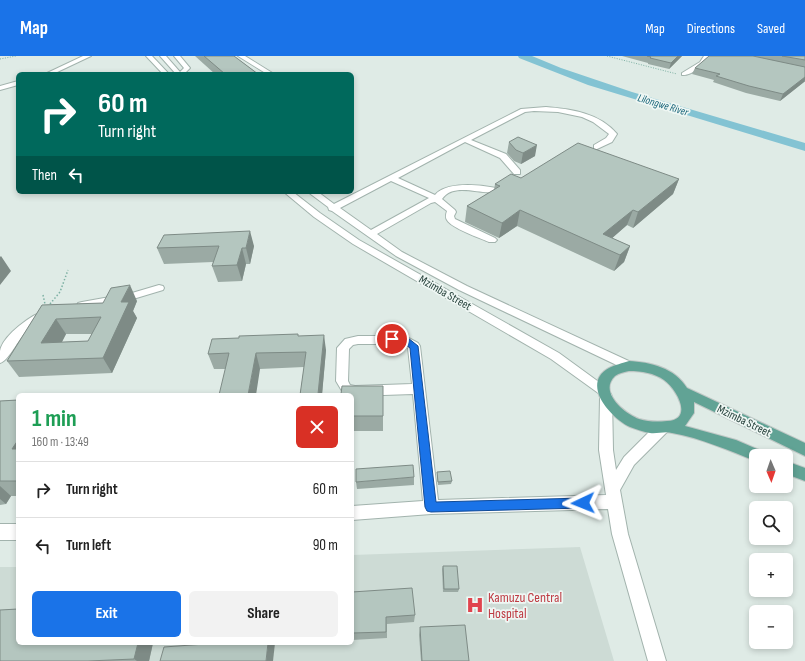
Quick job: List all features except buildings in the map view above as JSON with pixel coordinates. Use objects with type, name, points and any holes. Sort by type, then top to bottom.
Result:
[{"type":"main road","points":[[629,366],[647,367],[672,379],[684,392],[688,406],[687,413],[678,423],[667,427],[643,426],[624,418],[610,405],[604,395],[603,385],[609,374],[614,370],[629,366]]},
{"type":"main road","name":"Mzimba Street","points":[[684,392],[805,450]]},
{"type":"main road","name":"Mzimba Street","points":[[667,427],[736,446],[749,452]]},
{"type":"main road","points":[[793,470],[805,475]]},
{"type":"street","points":[[52,72],[88,56]]},
{"type":"street","points":[[149,56],[164,72]]},
{"type":"street","points":[[164,56],[178,72]]},
{"type":"street","points":[[177,56],[189,68],[183,72]]},
{"type":"street","points":[[241,56],[268,72]]},
{"type":"street","points":[[684,74],[702,62],[707,56]]},
{"type":"street","points":[[0,88],[16,84]]},
{"type":"street","points":[[332,208],[523,110],[551,108],[570,112],[607,126],[613,134],[608,140],[597,147]]},
{"type":"street","points":[[466,140],[503,156],[517,172]]},
{"type":"street","points":[[392,178],[437,199],[450,208],[452,212],[450,216],[451,220],[455,223],[492,240]]},
{"type":"street","points":[[370,234],[428,201],[437,199],[444,192],[452,189],[477,187],[493,190]]},
{"type":"street","name":"Mzimba Street","points":[[291,194],[317,215],[356,242],[555,356],[604,395]]},
{"type":"street","name":"Mzimba Street","points":[[314,194],[332,208],[399,254],[463,288],[629,366]]},
{"type":"street","points":[[73,308],[133,296],[159,288]]},
{"type":"street","points":[[0,360],[22,328],[41,316],[58,311]]},
{"type":"street","points":[[418,389],[354,391],[346,388],[342,381],[343,348],[349,342],[358,340],[405,340],[414,346],[431,507]]},
{"type":"street","points":[[604,395],[606,450],[620,534],[657,661]]},
{"type":"street","points":[[613,497],[629,461],[667,427]]},
{"type":"street","points":[[354,513],[613,497]]},
{"type":"street","points":[[0,532],[16,532]]},
{"type":"path","points":[[0,59],[16,56]]},
{"type":"path","points":[[607,56],[678,75],[684,74]]},
{"type":"path","points":[[43,295],[46,309],[60,292],[68,270]]},
{"type":"shaded area","name":"Kamuzu Central Hospital","points":[[580,547],[614,661],[0,661],[0,567],[16,567],[16,645],[354,645],[354,555]]},
{"type":"waterway","name":"Lilongwe River","points":[[523,56],[592,83],[805,147]]},
{"type":"place","name":"Kamuzu Central Hospital","points":[[475,605]]},
{"type":"route","points":[[392,339],[405,340],[414,346],[431,507],[583,503]]}]
